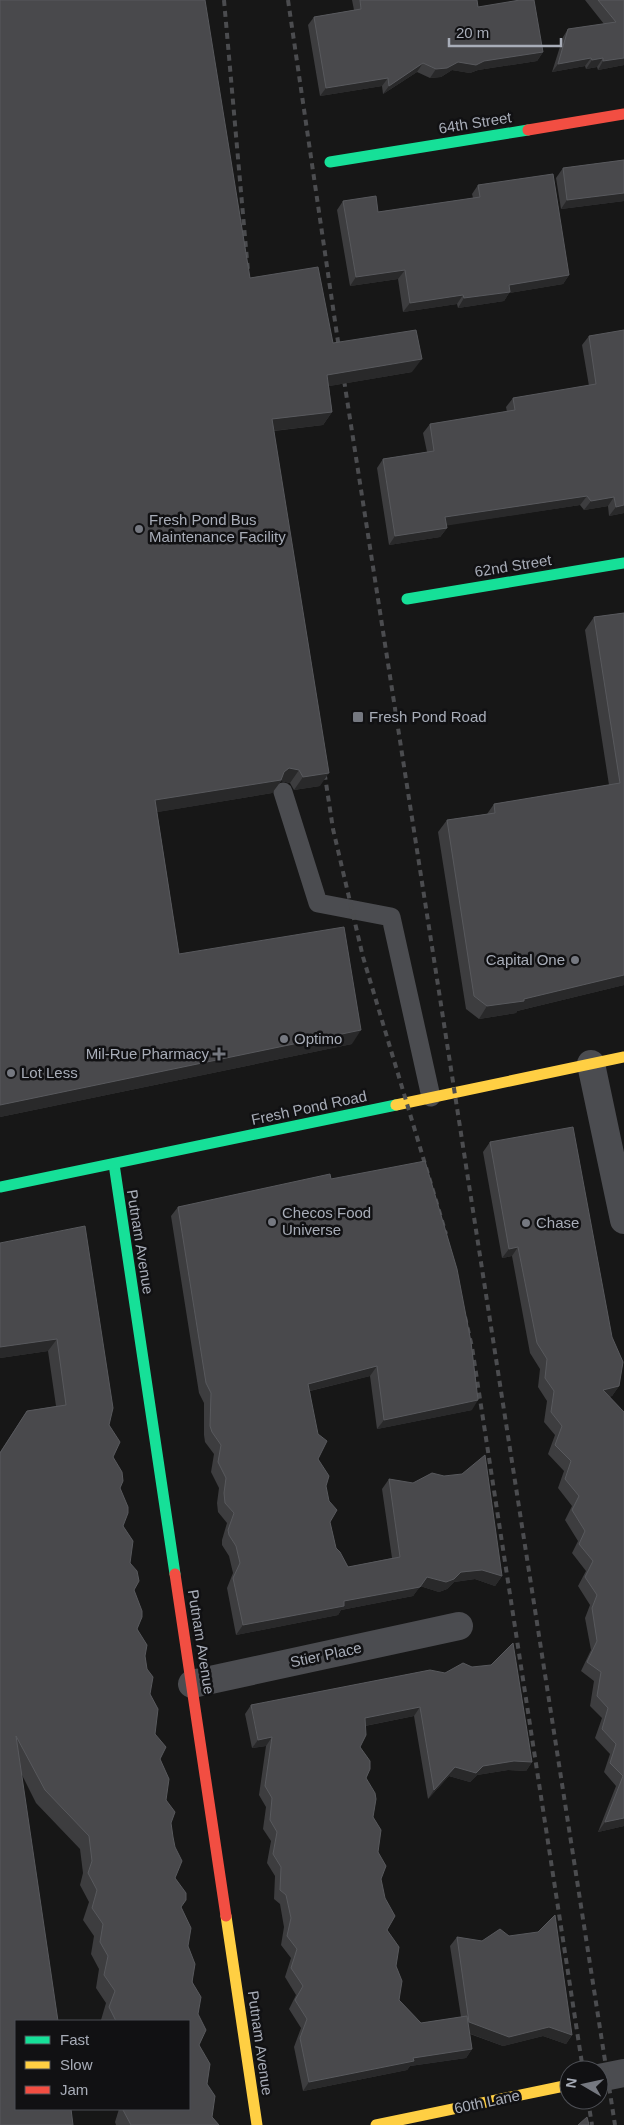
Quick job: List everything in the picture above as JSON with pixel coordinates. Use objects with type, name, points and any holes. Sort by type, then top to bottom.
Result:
[{"type":"street","name":"64th Street","points":[[330,162],[624,114]]},
{"type":"street","name":"62nd Street","points":[[407,599],[624,563]]},
{"type":"street","name":"Fresh Pond Road","points":[[0,1188],[624,1058]]},
{"type":"street","points":[[591,1064],[624,1220]]},
{"type":"street","name":"Putnam Avenue","points":[[114,1164],[257,2125]]},
{"type":"street","name":"Stier Place","points":[[192,1684],[459,1626]]},
{"type":"street","points":[[609,2076],[624,2073]]},
{"type":"street","name":"60th Lane","points":[[376,2125],[559,2086]]},
{"type":"lane","points":[[284,792],[318,903],[391,918],[431,1097]]},
{"type":"building","name":"Fresh Pond Bus Maintenance Facility","points":[[0,0],[205,0],[250,278],[318,267],[333,343],[416,330],[422,359],[327,375],[332,412],[272,419],[329,773],[303,777],[299,770],[289,768],[284,772],[281,780],[155,800],[179,954],[344,927],[361,1030],[0,1105]]},
{"type":"building","points":[[360,0],[477,0],[478,7],[520,0],[534,0],[543,52],[484,61],[476,65],[458,62],[447,68],[436,69],[423,63],[389,86],[388,78],[326,88],[314,17],[361,9]]},
{"type":"building","points":[[598,0],[624,0],[624,58],[603,61],[603,58],[592,60],[591,58],[558,64],[568,29],[616,22]]},
{"type":"building","points":[[624,160],[624,193],[567,200],[563,168]]},
{"type":"building","points":[[553,174],[569,275],[509,285],[510,292],[464,298],[463,295],[410,303],[405,270],[356,277],[343,201],[376,196],[378,212],[480,197],[478,185]]},
{"type":"building","points":[[624,330],[624,505],[616,507],[614,497],[591,501],[587,496],[445,517],[447,528],[395,536],[383,459],[434,451],[430,424],[515,410],[513,398],[596,384],[589,336]]},
{"type":"building","points":[[624,613],[624,975],[524,999],[524,1001],[487,1006],[474,996],[447,820],[495,813],[494,804],[620,783],[594,617]]},
{"type":"building","points":[[573,1127],[612,1337],[623,1362],[619,1386],[603,1390],[624,1412],[624,1818],[605,1822],[623,1776],[610,1763],[616,1744],[602,1729],[608,1708],[597,1696],[601,1672],[587,1662],[597,1641],[592,1608],[597,1595],[585,1577],[593,1561],[579,1544],[585,1531],[572,1510],[579,1496],[565,1479],[571,1461],[555,1445],[562,1426],[551,1412],[554,1391],[545,1378],[547,1359],[537,1343],[518,1247],[509,1249],[490,1142]]},
{"type":"building","points":[[425,1161],[457,1269],[471,1342],[478,1400],[384,1420],[377,1366],[308,1384],[318,1434],[327,1441],[318,1459],[329,1476],[326,1486],[329,1501],[337,1510],[330,1522],[336,1548],[348,1567],[400,1557],[389,1479],[413,1483],[432,1473],[444,1476],[462,1474],[485,1455],[502,1576],[482,1570],[461,1572],[454,1579],[446,1582],[427,1577],[420,1587],[344,1601],[344,1606],[243,1625],[233,1578],[240,1563],[236,1546],[228,1530],[234,1513],[225,1503],[226,1478],[218,1462],[221,1445],[210,1426],[211,1393],[206,1383],[178,1207],[330,1174],[331,1179]]},
{"type":"building","points":[[85,1226],[113,1408],[109,1425],[120,1442],[113,1457],[122,1472],[123,1481],[120,1488],[128,1507],[128,1513],[123,1526],[133,1541],[130,1563],[137,1571],[139,1581],[134,1590],[142,1611],[142,1617],[137,1629],[147,1645],[145,1656],[147,1669],[153,1677],[150,1694],[158,1709],[155,1734],[166,1747],[160,1759],[169,1779],[166,1800],[175,1812],[171,1823],[175,1847],[182,1861],[175,1878],[186,1893],[186,1900],[181,1907],[191,1928],[188,1946],[195,1964],[192,1982],[201,1997],[198,2014],[206,2030],[199,2045],[210,2064],[207,2084],[215,2096],[212,2117],[219,2125],[131,2125],[123,2110],[190,2110],[190,2020],[116,2020],[109,2007],[115,1991],[104,1975],[108,1956],[100,1942],[103,1924],[92,1908],[97,1890],[88,1873],[92,1861],[89,1836],[45,1790],[16,1736],[58,2020],[15,2020],[15,2110],[71,2110],[73,2125],[0,2125],[0,1453],[27,1411],[66,1405],[57,1339],[0,1347],[0,1243]]},
{"type":"building","points":[[513,1643],[532,1762],[514,1761],[483,1766],[476,1773],[455,1767],[434,1790],[420,1707],[365,1718],[366,1735],[360,1747],[370,1761],[370,1769],[366,1778],[375,1793],[373,1817],[381,1830],[378,1852],[386,1866],[381,1879],[385,1898],[395,1916],[387,1930],[399,1947],[396,1966],[402,1981],[399,2000],[421,2023],[467,2016],[472,2049],[413,2058],[414,2061],[309,2082],[300,2038],[307,2019],[295,2000],[303,1986],[291,1968],[297,1949],[287,1936],[291,1918],[286,1895],[280,1890],[281,1867],[273,1854],[277,1832],[270,1820],[272,1798],[265,1786],[272,1737],[258,1740],[251,1705],[430,1670],[445,1673],[463,1663],[472,1667],[491,1665]]},
{"type":"building","points":[[555,1915],[572,2035],[549,2027],[509,2037],[469,2022],[457,1937],[482,1941],[500,1929],[509,1936],[538,1932]]},
{"type":"building","points":[[587,2117],[589,2125],[578,2125]]},
{"type":"railway","points":[[224,0],[248,271]]},
{"type":"railway","points":[[288,0],[337,335],[615,2125]]},
{"type":"railway","points":[[323,763],[333,829],[363,957],[446,1234]]},
{"type":"railway","points":[[465,1317],[472,1347],[581,2060]]},
{"type":"railway","points":[[590,2110],[592,2125]]},
{"type":"traffic: fast","points":[[330,162],[528,130]]},
{"type":"traffic: fast","points":[[407,599],[624,563]]},
{"type":"traffic: fast","points":[[0,1187],[396,1105]]},
{"type":"traffic: fast","points":[[114,1164],[175,1574]]},
{"type":"traffic: slow","points":[[396,1105],[624,1057]]},
{"type":"traffic: slow","points":[[226,1916],[257,2125]]},
{"type":"traffic: slow","points":[[376,2125],[559,2087]]},
{"type":"traffic: jam","points":[[528,130],[624,114]]},
{"type":"traffic: jam","points":[[175,1574],[226,1916]]},
{"type":"place","name":"Fresh Pond Bus Maintenance Facility","points":[[139,529]]},
{"type":"place","name":"Fresh Pond Road","points":[[358,717]]},
{"type":"place","name":"Capital One","points":[[575,960]]},
{"type":"place","name":"Optimo","points":[[284,1039]]},
{"type":"place","name":"Mil-Rue Pharmacy","points":[[219,1054]]},
{"type":"place","name":"Lot Less","points":[[11,1073]]},
{"type":"place","name":"Checos Food Universe","points":[[272,1222]]},
{"type":"place","name":"Chase","points":[[526,1223]]}]
